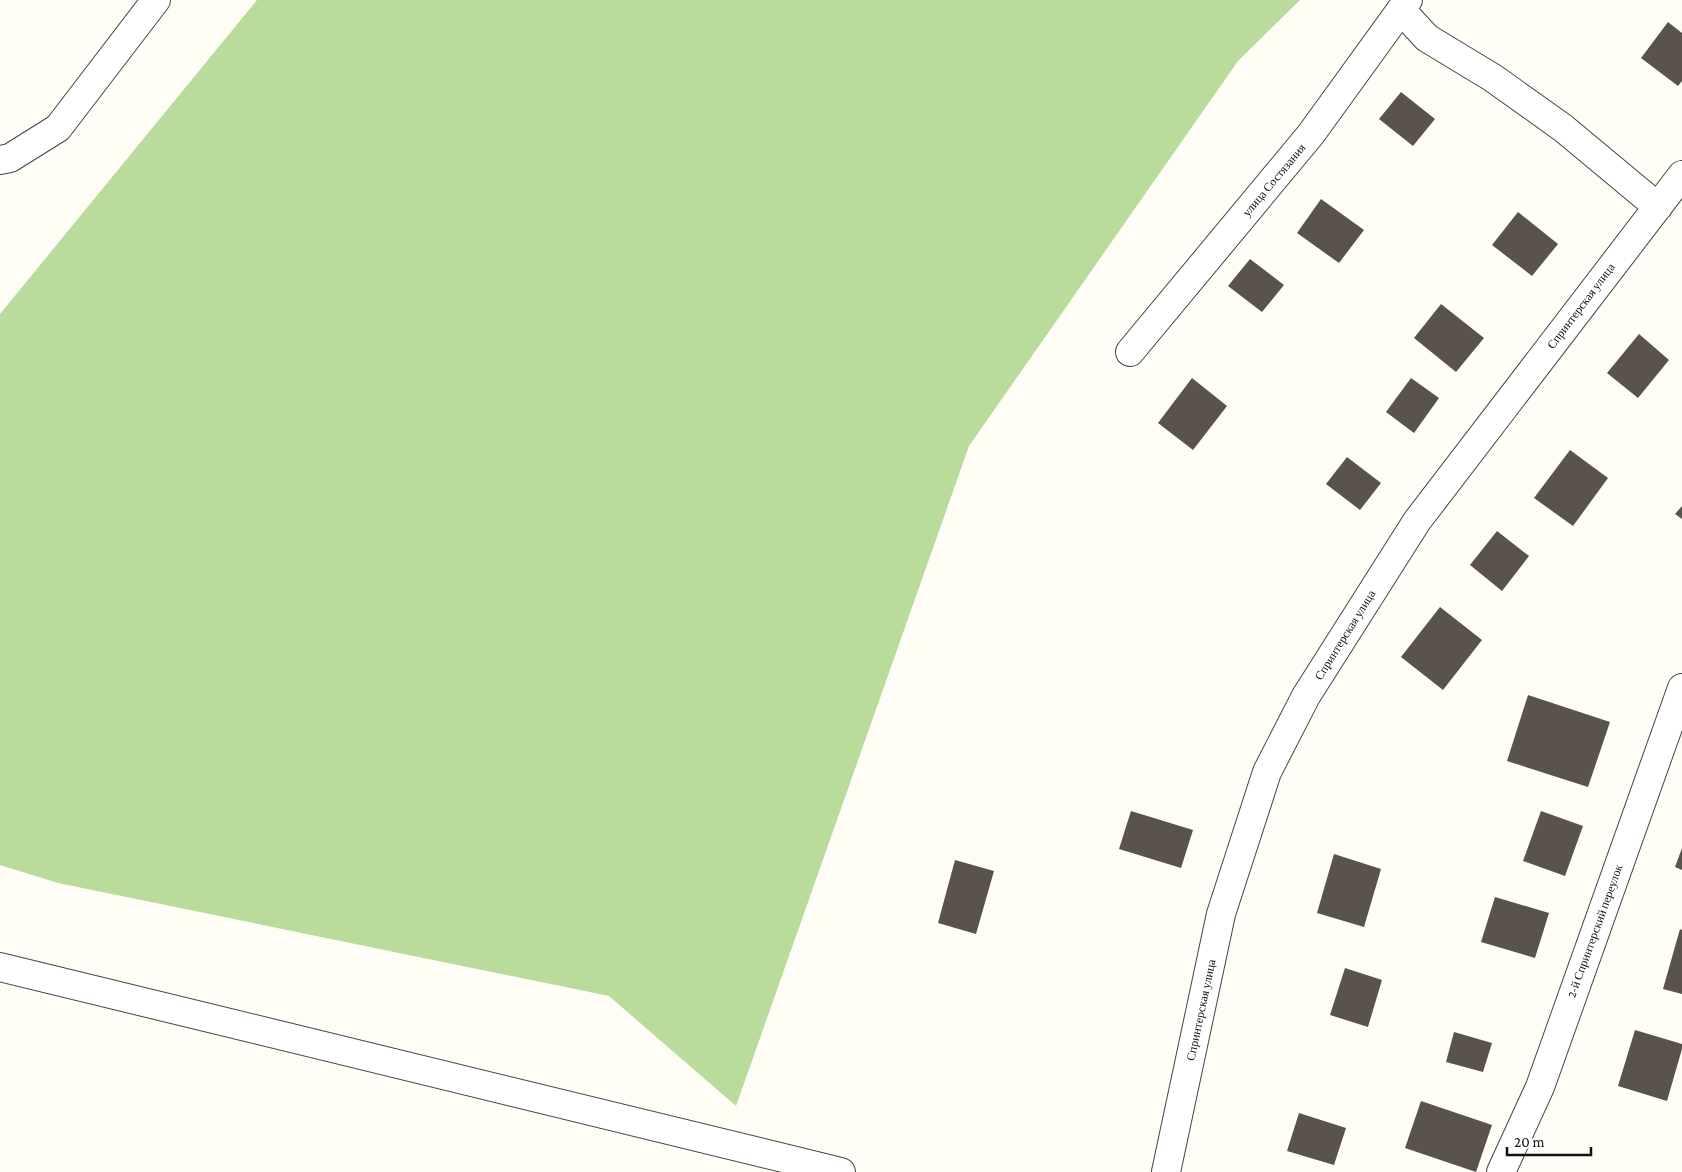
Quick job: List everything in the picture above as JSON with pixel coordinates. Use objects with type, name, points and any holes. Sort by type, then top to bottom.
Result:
[{"type":"street","points":[[0,160],[10,158],[58,128],[156,0]]},
{"type":"street","points":[[1404,5],[1427,38],[1493,78],[1563,128],[1658,206]]},
{"type":"street","name":"улица Состязания","points":[[1130,352],[1311,134],[1404,5]]},
{"type":"street","name":"Спринтерская улица","points":[[1166,1172],[1221,914],[1267,772],[1302,704],[1417,521],[1682,175]]},
{"type":"street","name":"2-й Спринтерский переулок","points":[[1501,1172],[1540,1087],[1682,688]]},
{"type":"street","points":[[0,967],[841,1172]]},
{"type":"green space","points":[[257,0],[1300,0],[1238,61],[969,446],[736,1106],[609,996],[58,883],[0,865],[0,314]]},
{"type":"building","points":[[1668,22],[1682,33],[1682,81],[1678,86],[1641,58]]},
{"type":"building","points":[[1401,92],[1435,119],[1413,146],[1379,119]]},
{"type":"building","points":[[1321,199],[1364,230],[1339,263],[1297,233]]},
{"type":"building","points":[[1518,212],[1558,244],[1532,276],[1492,245]]},
{"type":"building","points":[[1250,259],[1284,285],[1262,312],[1228,286]]},
{"type":"building","points":[[1441,304],[1484,338],[1456,372],[1414,338]]},
{"type":"building","points":[[1639,334],[1669,360],[1638,398],[1607,373]]},
{"type":"building","points":[[1192,378],[1227,406],[1193,450],[1158,423]]},
{"type":"building","points":[[1411,378],[1439,398],[1414,433],[1386,412]]},
{"type":"building","points":[[1570,450],[1608,478],[1573,526],[1534,498]]},
{"type":"building","points":[[1347,457],[1381,483],[1360,510],[1326,484]]},
{"type":"building","points":[[1682,506],[1682,519],[1675,514]]},
{"type":"building","points":[[1497,531],[1529,556],[1502,591],[1470,565]]},
{"type":"building","points":[[1440,607],[1482,640],[1443,690],[1401,657]]},
{"type":"building","points":[[1528,695],[1610,722],[1588,787],[1507,761]]},
{"type":"building","points":[[1131,811],[1193,830],[1181,868],[1119,849]]},
{"type":"building","points":[[1541,811],[1583,826],[1565,876],[1523,861]]},
{"type":"building","points":[[1682,848],[1682,870],[1675,867]]},
{"type":"building","points":[[1334,854],[1381,869],[1364,927],[1317,913]]},
{"type":"building","points":[[955,860],[994,871],[976,934],[938,923]]},
{"type":"building","points":[[1495,897],[1549,913],[1535,958],[1481,942]]},
{"type":"building","points":[[1680,929],[1682,930],[1682,994],[1663,989]]},
{"type":"building","points":[[1345,968],[1382,980],[1368,1027],[1330,1015]]},
{"type":"building","points":[[1635,1030],[1682,1044],[1667,1101],[1618,1086]]},
{"type":"building","points":[[1454,1032],[1492,1043],[1483,1072],[1446,1062]]},
{"type":"building","points":[[1421,1101],[1492,1125],[1476,1172],[1405,1148]]},
{"type":"building","points":[[1299,1113],[1346,1128],[1334,1165],[1287,1151]]}]
